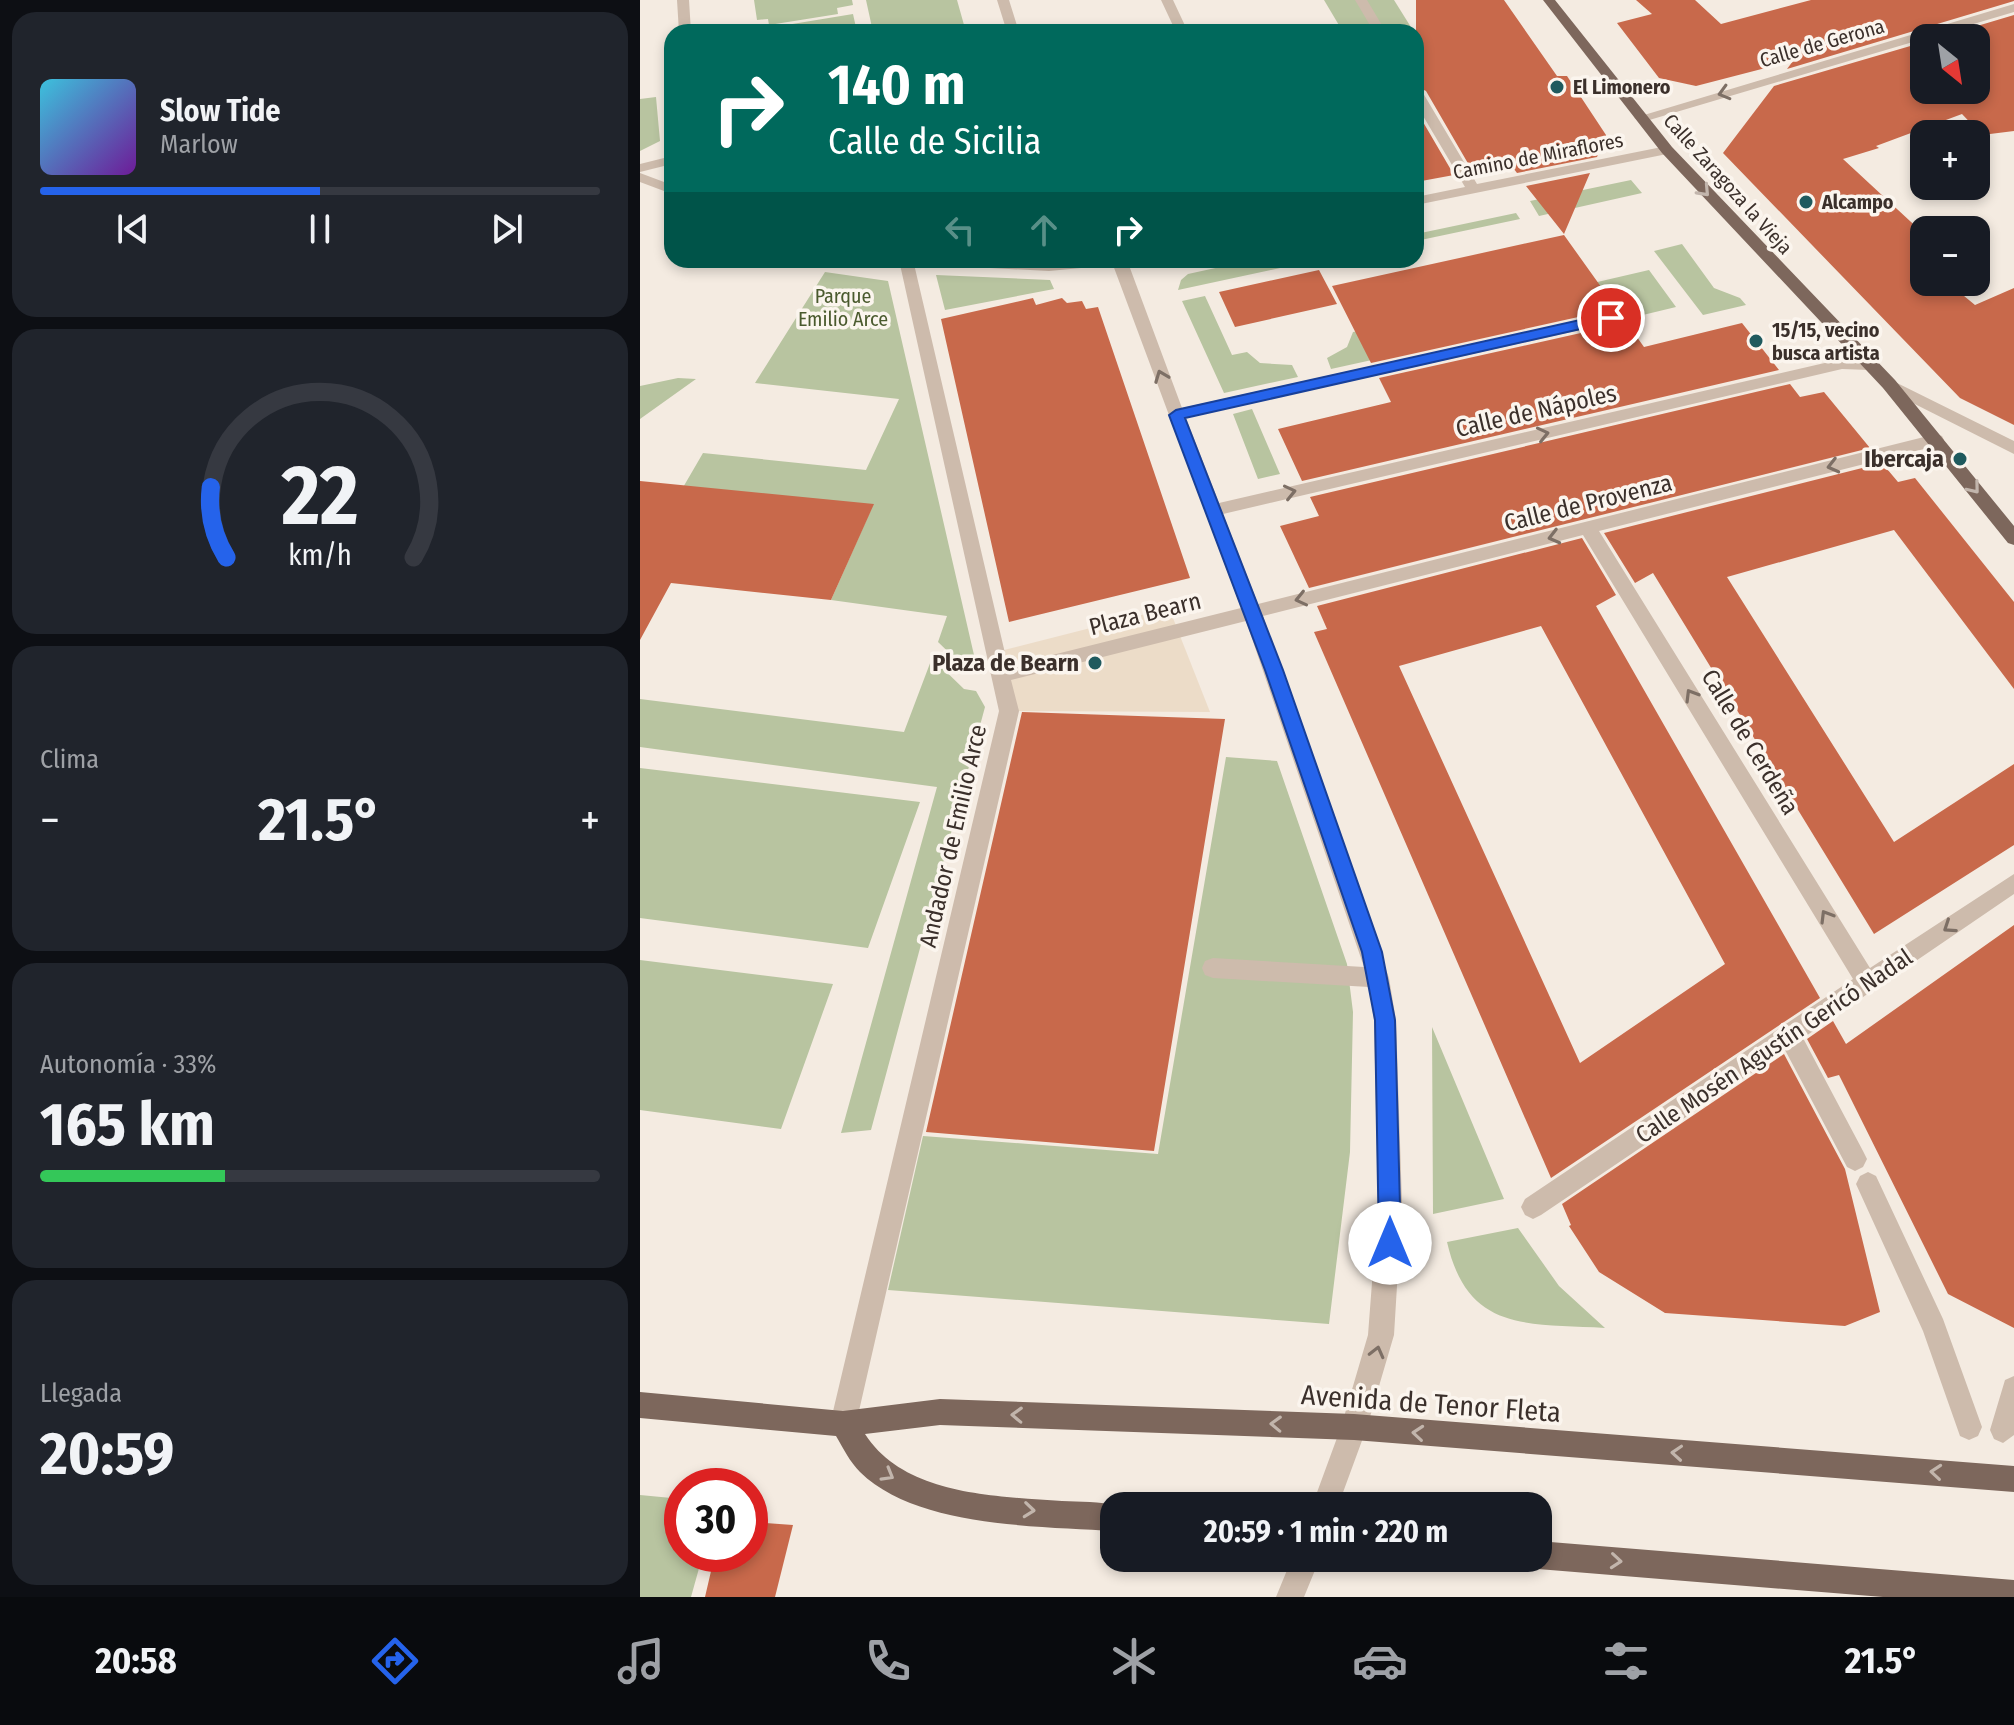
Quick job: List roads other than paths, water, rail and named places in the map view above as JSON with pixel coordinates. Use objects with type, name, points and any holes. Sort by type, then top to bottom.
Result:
[{"type":"main road","name":"Calle Zaragoza la Vieja","points":[[1549,0],[1667,150],[1889,384],[2014,538]]},
{"type":"main road","name":"Avenida de Tenor Fleta","points":[[640,1405],[843,1424],[940,1412],[1354,1427],[2014,1479]]},
{"type":"main road","points":[[843,1424],[872,1465],[902,1482],[952,1502],[1100,1517]]},
{"type":"main road","points":[[1552,1556],[2014,1594]]},
{"type":"street","points":[[683,0],[684,24]]},
{"type":"street","points":[[1003,0],[1010,24]]},
{"type":"street","points":[[1167,0],[1178,24]]},
{"type":"street","points":[[1361,0],[1375,24]]},
{"type":"street","name":"Calle de Gerona","points":[[1641,118],[2014,8]]},
{"type":"street","points":[[1424,106],[1473,189]]},
{"type":"street","name":"Camino de Miraflores","points":[[1424,199],[1667,150]]},
{"type":"street","points":[[640,168],[664,162]]},
{"type":"street","points":[[640,177],[664,187]]},
{"type":"street","points":[[640,188],[655,183]]},
{"type":"street","name":"Andador de Emilio Arce","points":[[843,1424],[1009,711],[908,268]]},
{"type":"street","points":[[1122,268],[1252,611],[1378,978],[1385,1020],[1390,1243],[1379,1348],[1330,1492]]},
{"type":"street","points":[[1176,415],[1611,318]]},
{"type":"street","name":"Calle de Nápoles","points":[[1214,510],[1842,364],[1869,365]]},
{"type":"street","points":[[1889,384],[2014,448]]},
{"type":"street","name":"Calle de Provenza","points":[[1252,611],[1936,440]]},
{"type":"street","name":"Calle de Cerdeña","points":[[1588,528],[1867,983]]},
{"type":"street","name":"Plaza Bearn","points":[[1002,675],[1252,611]]},
{"type":"street","name":"Calle Mosén Agustín Gericó Nadal","points":[[1533,1207],[1790,1037],[2014,883]]},
{"type":"street","points":[[1213,968],[1378,978]]},
{"type":"street","points":[[1790,1037],[1855,1159]]},
{"type":"street","points":[[1868,1184],[1934,1328],[1969,1427]]},
{"type":"street","points":[[2003,1430],[2014,1389]]},
{"type":"street","points":[[1290,1597],[1300,1572]]},
{"type":"place","name":"El Limonero","points":[[1557,87]]},
{"type":"place","name":"Alcampo","points":[[1806,202]]},
{"type":"place","name":"15/15, vecino busca artista","points":[[1756,341]]},
{"type":"place","name":"Ibercaja","points":[[1960,459]]},
{"type":"place","name":"Plaza de Bearn","points":[[1095,663]]},
{"type":"park label","name":"Parque Emilio Arce","points":[[843,308]]}]
